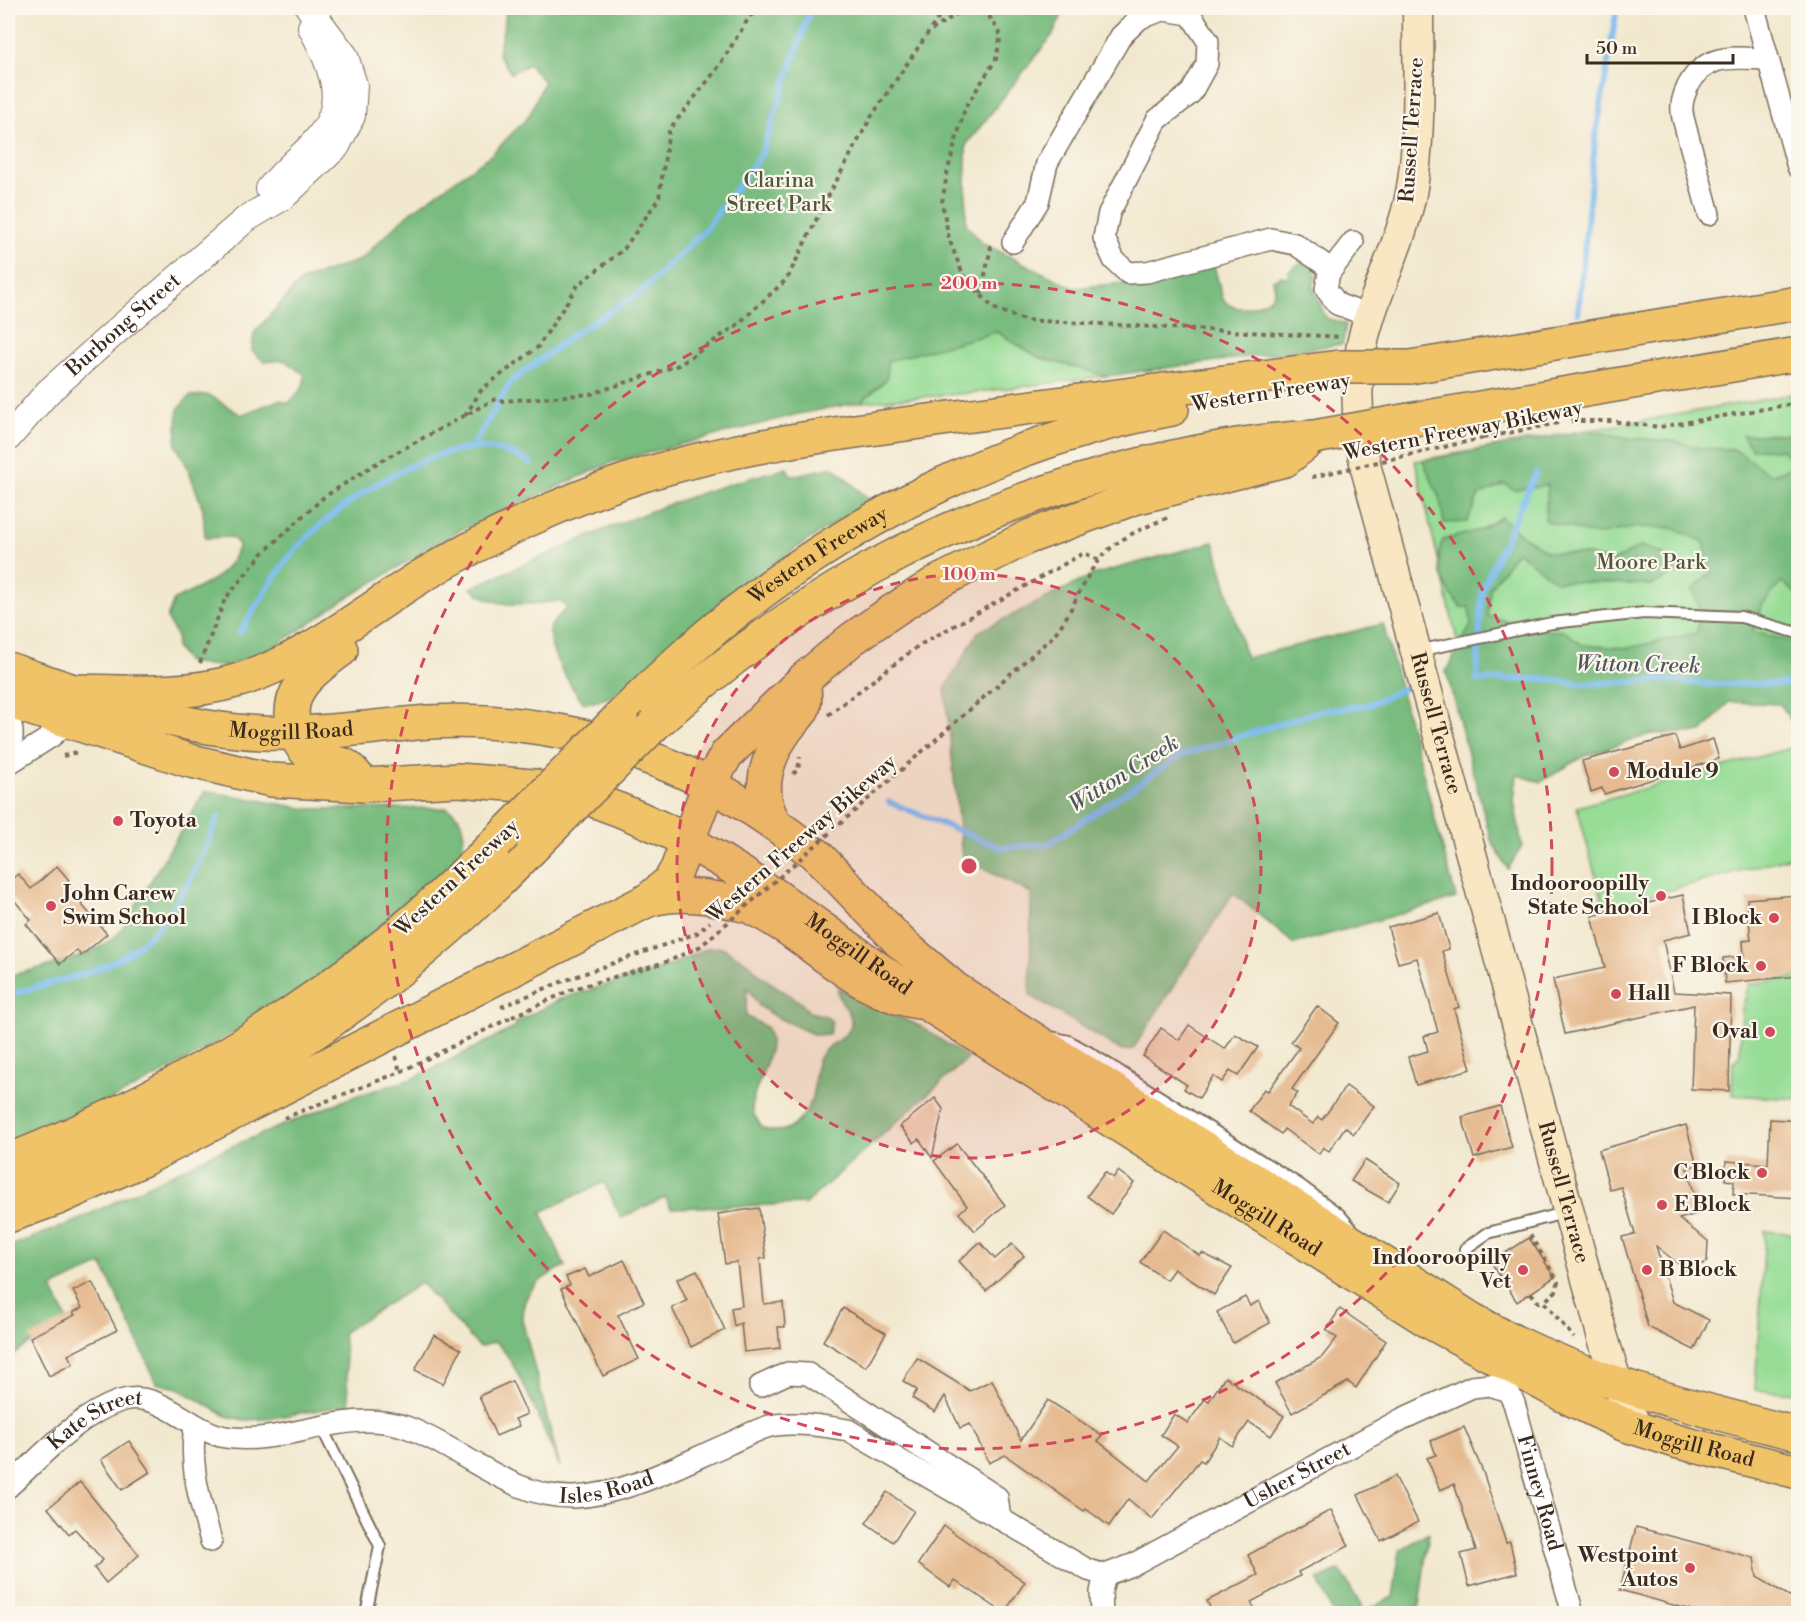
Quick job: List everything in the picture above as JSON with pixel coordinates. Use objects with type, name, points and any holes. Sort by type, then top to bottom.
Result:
[{"type":"highway","name":"Western Freeway","points":[[8,1161],[59,1141],[169,1088],[285,1018],[389,941],[496,843],[615,740],[692,648],[772,585],[888,512],[948,482],[1008,457],[1134,416],[1303,380],[1410,367],[1798,303]]},
{"type":"highway","name":"Western Freeway","points":[[8,1191],[127,1142],[264,1066],[397,972],[467,912],[654,725],[713,674],[806,606],[938,533],[1034,495],[1124,469],[1274,439],[1314,437],[1798,354]]},
{"type":"highway","points":[[73,706],[184,690],[244,678],[295,657],[424,575],[540,516],[634,478],[684,463],[840,433],[1303,380]]},
{"type":"highway","points":[[648,900],[670,881],[690,840],[710,783],[720,764],[738,742],[804,679],[852,639],[934,584],[1028,537],[1134,498],[1286,460],[1314,437]]},
{"type":"highway","points":[[364,785],[344,765],[326,763],[311,756],[295,733],[292,701],[301,683],[309,674],[380,622],[500,555],[630,492],[753,448]]},
{"type":"highway","name":"Moggill Road","points":[[8,669],[73,706],[187,760],[259,777],[291,782],[364,785],[458,780],[566,793],[640,817],[690,840],[869,987],[898,999],[926,1003],[1404,1307],[1565,1396],[1637,1429],[1798,1472]]},
{"type":"highway","points":[[774,822],[767,807],[765,778],[780,738],[804,708],[804,679]]},
{"type":"highway","name":"Moggill Road","points":[[8,701],[73,706],[206,727],[295,733],[462,722],[533,727],[615,740],[710,783],[774,822],[812,851],[923,963],[955,989],[1461,1313],[1518,1345],[1618,1386],[1798,1434]]},
{"type":"highway","points":[[8,1216],[58,1198],[142,1160],[648,900],[668,894],[758,898]]},
{"type":"main road","name":"Russell Terrace","points":[[1418,8],[1414,180],[1406,216],[1370,316],[1358,383],[1359,433],[1367,472],[1568,1212],[1618,1386],[1637,1429]]},
{"type":"street","name":"Burbong Street","points":[[246,219],[274,182],[323,133],[335,109],[336,92],[331,70],[303,8]]},
{"type":"street","name":"Burbong Street","points":[[8,438],[48,392],[246,219],[283,197],[337,146],[352,116],[354,93],[350,68],[334,39],[309,8]]},
{"type":"street","points":[[1754,8],[1798,168]]},
{"type":"street","points":[[1013,242],[1038,202],[1047,163],[1121,36],[1140,18],[1163,10],[1190,15],[1208,41],[1207,64],[1191,93],[1157,120],[1109,213],[1104,237],[1114,260],[1128,273],[1147,272],[1277,238],[1295,244],[1331,269]]},
{"type":"street","points":[[1709,214],[1682,114],[1684,95],[1697,72],[1709,63],[1726,59],[1767,59]]},
{"type":"street","points":[[1353,242],[1331,269],[1326,286],[1332,300],[1342,308],[1370,316]]},
{"type":"street","points":[[8,764],[52,736],[73,706]]},
{"type":"street","points":[[8,716],[12,740],[8,752]]},
{"type":"street","points":[[760,1386],[788,1373],[808,1374],[997,1497],[1000,1519]]},
{"type":"street","name":"Usher Street","points":[[1106,1575],[1132,1565],[1402,1419],[1472,1387],[1490,1385]]},
{"type":"street","name":"Finney Road","points":[[1490,1385],[1508,1391],[1514,1403],[1573,1614]]},
{"type":"street","name":"Kate Street","points":[[8,1487],[88,1416],[121,1400],[148,1399],[175,1411],[195,1425]]},
{"type":"street","name":"Isles Road","points":[[195,1425],[223,1437],[245,1438],[360,1420],[405,1427],[527,1489],[571,1497],[617,1492],[773,1425],[814,1424],[848,1430],[1088,1570],[1106,1575]]},
{"type":"street","points":[[195,1425],[192,1458],[194,1476],[211,1541]]},
{"type":"street","points":[[1102,1614],[1101,1592],[1106,1575]]},
{"type":"lane","points":[[1416,651],[1552,623],[1644,613],[1741,617],[1798,633]]},
{"type":"lane","points":[[1465,1249],[1488,1233],[1568,1212]]},
{"type":"lane","points":[[321,1426],[380,1546],[366,1614]]},
{"type":"path","points":[[464,418],[482,389],[538,347],[578,285],[624,249],[659,198],[669,130],[717,69],[750,16],[761,8]]},
{"type":"path","points":[[199,666],[225,599],[263,553],[324,497],[377,463],[464,418],[497,398],[503,401],[602,390],[679,365],[737,325],[788,279],[826,200],[871,117],[945,8]]},
{"type":"path","points":[[929,32],[966,8]]},
{"type":"path","points":[[984,8],[1001,35],[996,60],[965,108],[948,169],[942,202],[949,239],[963,275],[993,309],[1023,320],[1347,337]]},
{"type":"path","points":[[981,295],[991,247],[1013,242]]},
{"type":"path","name":"Western Freeway Bikeway","points":[[1312,477],[1483,438],[1585,420],[1660,427],[1798,403]]},
{"type":"path","name":"Western Freeway Bikeway","points":[[400,1049],[396,1059],[400,1072],[573,989],[669,961],[701,946],[1049,640],[1065,622],[1099,560],[1115,544],[1149,526]]},
{"type":"path","points":[[824,719],[889,666],[947,628],[1079,555],[1088,553],[1099,560]]},
{"type":"path","points":[[792,774],[798,770],[802,750]]},
{"type":"path","points":[[497,1009],[558,983],[697,933],[712,920]]},
{"type":"path","points":[[1527,1222],[1530,1234],[1558,1282],[1556,1291],[1544,1302],[1538,1302],[1531,1293]]},
{"type":"path","points":[[1544,1302],[1579,1342]]},
{"type":"green space","name":"Clarina Street Park","points":[[503,8],[1065,8],[1053,34],[966,145],[966,224],[982,243],[1074,288],[1166,279],[1214,266],[1223,300],[1240,308],[1252,307],[1271,298],[1275,289],[1273,280],[1282,276],[1288,278],[1289,271],[1300,263],[1313,264],[1316,276],[1313,287],[1326,318],[1346,324],[1343,344],[1107,376],[1038,357],[997,332],[887,361],[887,379],[861,402],[798,414],[613,462],[458,531],[342,601],[273,648],[224,667],[187,662],[176,648],[177,637],[167,618],[174,600],[214,579],[229,564],[239,544],[231,537],[205,538],[203,509],[188,468],[176,445],[178,409],[190,396],[209,395],[241,415],[279,400],[289,403],[303,387],[305,375],[284,360],[265,362],[252,351],[254,333],[301,281],[360,260],[408,214],[492,154],[529,116],[544,82],[529,64],[511,73],[498,54],[506,15]]},
{"type":"green space","points":[[997,332],[1038,357],[1107,376],[971,393],[861,402],[887,379],[886,361]]},
{"type":"green space","name":"Moore Park","points":[[1798,393],[1798,697],[1786,690],[1477,725],[1415,461]]},
{"type":"green space","name":"Moore Park","points":[[1588,430],[1628,438],[1675,441],[1700,448],[1734,449],[1771,475],[1795,466],[1783,450],[1752,449],[1742,435],[1798,434],[1798,595],[1782,582],[1762,605],[1753,632],[1798,643],[1798,732],[1780,704],[1729,702],[1702,732],[1651,734],[1582,757],[1541,782],[1517,775],[1514,801],[1522,846],[1508,869],[1491,840],[1446,671],[1471,625],[1469,607],[1461,607],[1449,592],[1439,567],[1443,540],[1480,530],[1501,517],[1524,537],[1548,552],[1589,555],[1614,561],[1641,546],[1664,554],[1680,571],[1652,585],[1555,581],[1517,551],[1490,588],[1488,616],[1540,630],[1565,631],[1582,645],[1628,648],[1697,633],[1700,609],[1692,590],[1711,573],[1704,542],[1672,528],[1638,527],[1596,535],[1545,521],[1548,485],[1514,490],[1505,484],[1479,495],[1467,522],[1444,523],[1440,500],[1423,460]]},
{"type":"green space","points":[[834,467],[870,501],[769,567],[650,671],[624,689],[601,700],[583,702],[566,678],[552,647],[550,629],[553,622],[567,607],[560,601],[502,603],[491,600],[471,588],[626,521],[705,492],[787,468],[791,476]]},
{"type":"green space","points":[[1214,542],[1246,658],[1383,624],[1456,898],[1294,944],[1233,893],[1133,1049],[1122,1051],[1030,995],[1031,893],[962,858],[945,689],[978,632],[1093,575]]},
{"type":"green space","points":[[1798,746],[1798,855],[1604,908],[1577,807]]},
{"type":"green space","points":[[205,791],[308,809],[447,808],[458,817],[463,827],[462,853],[383,929],[340,962],[250,1023],[107,1102],[8,1145],[8,976],[81,956],[108,942],[120,932]]},
{"type":"green space","points":[[722,947],[751,965],[762,977],[800,1002],[809,1012],[826,1016],[832,1022],[829,1034],[815,1035],[774,1016],[759,1006],[747,987],[746,1016],[766,1027],[769,1036],[768,1056],[752,1104],[753,1113],[762,1128],[773,1131],[782,1130],[791,1127],[804,1115],[812,1097],[815,1070],[821,1054],[850,1029],[850,1014],[839,997],[838,987],[855,998],[920,1026],[968,1058],[805,1204],[671,1208],[665,1197],[621,1218],[604,1182],[541,1212],[565,1266],[534,1286],[525,1301],[522,1320],[560,1467],[520,1379],[502,1348],[494,1342],[481,1347],[477,1345],[421,1283],[343,1332],[349,1405],[264,1419],[244,1420],[226,1416],[178,1388],[157,1383],[102,1264],[52,1288],[67,1320],[8,1358],[8,1247],[76,1221],[208,1156],[352,1097],[412,1079],[516,1027],[515,1023],[560,999],[669,966],[708,948]]},
{"type":"green space","name":"Oval","points":[[1798,977],[1798,1099],[1732,1095],[1733,1064],[1740,1054],[1742,1009],[1749,984]]},
{"type":"green space","points":[[1765,1231],[1798,1234],[1798,1393],[1755,1390]]},
{"type":"green space","points":[[1429,1533],[1418,1613],[1333,1613],[1318,1580],[1340,1570],[1364,1611],[1393,1597],[1400,1550]]},
{"type":"building","points":[[1675,736],[1680,750],[1713,739],[1719,759],[1604,794],[1602,788],[1591,792],[1582,761]]},
{"type":"building","name":"John Carew Swim School","points":[[57,866],[69,880],[64,884],[107,934],[81,956],[77,950],[60,964],[26,924],[31,920],[8,893],[8,882],[18,874],[31,889]]},
{"type":"building","points":[[1683,895],[1691,933],[1663,940],[1674,992],[1731,995],[1729,1091],[1691,1089],[1694,1005],[1565,1034],[1553,979],[1605,968],[1592,916]]},
{"type":"building","points":[[1798,895],[1798,976],[1725,983],[1723,958],[1744,956],[1743,941],[1751,940],[1747,899]]},
{"type":"building","points":[[1439,913],[1449,949],[1442,951],[1459,1007],[1454,1009],[1471,1069],[1416,1085],[1408,1057],[1428,1051],[1424,1036],[1438,1032],[1417,958],[1398,963],[1388,927]]},
{"type":"building","points":[[1317,1006],[1339,1023],[1292,1089],[1298,1093],[1288,1106],[1313,1124],[1318,1117],[1322,1120],[1346,1086],[1374,1106],[1354,1134],[1345,1127],[1329,1151],[1323,1147],[1319,1154],[1284,1129],[1281,1134],[1249,1111],[1264,1089],[1268,1091],[1299,1048],[1291,1042]]},
{"type":"building","points":[[1189,1025],[1225,1049],[1235,1034],[1258,1047],[1238,1076],[1230,1071],[1222,1082],[1213,1076],[1199,1098],[1184,1089],[1187,1085],[1143,1056],[1161,1028],[1179,1040]]},
{"type":"building","points":[[935,1098],[943,1109],[932,1158],[919,1139],[914,1143],[900,1126]]},
{"type":"building","points":[[1500,1106],[1512,1147],[1474,1158],[1462,1117]]},
{"type":"building","name":"C Block","points":[[1770,1119],[1798,1121],[1798,1198],[1733,1194],[1734,1181],[1725,1180],[1726,1161],[1768,1164]]},
{"type":"building","points":[[1686,1125],[1697,1165],[1687,1168],[1700,1213],[1679,1219],[1708,1241],[1707,1262],[1687,1271],[1656,1246],[1673,1302],[1709,1320],[1694,1350],[1648,1327],[1622,1237],[1635,1234],[1621,1187],[1610,1190],[1599,1150]]},
{"type":"building","points":[[957,1144],[1005,1205],[975,1231],[959,1213],[967,1206],[934,1161]]},
{"type":"building","points":[[1365,1160],[1400,1183],[1388,1202],[1351,1181]]},
{"type":"building","points":[[1118,1171],[1134,1183],[1111,1214],[1087,1196],[1105,1172],[1113,1178]]},
{"type":"building","points":[[759,1208],[766,1258],[760,1259],[764,1304],[783,1302],[785,1327],[778,1327],[780,1348],[744,1352],[741,1323],[734,1326],[731,1308],[742,1306],[737,1262],[725,1264],[718,1214]]},
{"type":"building","points":[[1163,1230],[1200,1256],[1202,1253],[1232,1268],[1214,1295],[1174,1269],[1166,1280],[1140,1262]]},
{"type":"building","name":"Indooroopilly Vet","points":[[1529,1238],[1555,1277],[1517,1302],[1491,1262]]},
{"type":"building","points":[[980,1242],[995,1259],[1012,1244],[1024,1256],[986,1291],[959,1261]]},
{"type":"building","points":[[624,1260],[644,1302],[618,1315],[639,1359],[603,1376],[561,1289],[570,1285],[566,1277],[585,1269],[589,1277]]},
{"type":"building","points":[[697,1270],[725,1330],[691,1347],[672,1308],[687,1301],[677,1279]]},
{"type":"building","points":[[92,1282],[117,1330],[68,1355],[73,1364],[49,1376],[30,1337],[75,1315],[73,1312],[82,1308],[73,1291]]},
{"type":"building","points":[[1245,1297],[1250,1306],[1259,1301],[1270,1323],[1233,1343],[1217,1312]]},
{"type":"building","points":[[843,1308],[886,1333],[866,1367],[823,1341]]},
{"type":"building","points":[[1340,1309],[1386,1341],[1356,1388],[1348,1382],[1292,1413],[1275,1383],[1322,1357],[1337,1338],[1326,1330]]},
{"type":"building","points":[[434,1335],[461,1349],[443,1384],[415,1370]]},
{"type":"building","points":[[917,1358],[970,1391],[992,1380],[1021,1440],[1048,1400],[1102,1435],[1098,1441],[1149,1481],[1178,1446],[1161,1435],[1174,1414],[1188,1423],[1205,1399],[1209,1401],[1225,1377],[1284,1416],[1271,1436],[1249,1422],[1232,1446],[1220,1437],[1204,1462],[1200,1460],[1152,1519],[1128,1499],[1109,1526],[1005,1455],[989,1463],[970,1424],[960,1428],[945,1396],[935,1412],[912,1398],[917,1390],[903,1381]]},
{"type":"building","points":[[512,1381],[527,1414],[515,1419],[519,1426],[496,1436],[479,1396]]},
{"type":"building","points":[[1464,1427],[1483,1472],[1506,1543],[1510,1542],[1517,1573],[1469,1586],[1461,1554],[1476,1550],[1454,1484],[1440,1490],[1427,1458],[1436,1455],[1431,1441]]},
{"type":"building","points":[[129,1441],[150,1472],[122,1490],[101,1460]]},
{"type":"building","points":[[1395,1476],[1418,1522],[1381,1541],[1358,1495]]},
{"type":"building","points":[[80,1482],[139,1555],[106,1583],[94,1568],[103,1560],[75,1529],[69,1534],[48,1508]]},
{"type":"building","points":[[887,1492],[914,1511],[893,1542],[866,1523]]},
{"type":"building","points":[[1331,1510],[1349,1546],[1298,1572],[1300,1576],[1251,1602],[1257,1614],[1213,1614],[1207,1601],[1258,1575],[1248,1555]]},
{"type":"building","points":[[944,1526],[1025,1582],[1004,1613],[955,1580],[950,1587],[918,1564]]},
{"type":"building","name":"Westpoint Autos","points":[[1636,1527],[1754,1558],[1757,1577],[1798,1601],[1798,1614],[1705,1614],[1620,1590]]},
{"type":"waterway","points":[[471,449],[511,382],[575,333],[639,294],[705,230],[761,155],[811,8]]},
{"type":"waterway","points":[[1578,313],[1595,141],[1617,8]]},
{"type":"waterway","name":"Witton Creek","points":[[240,632],[275,576],[299,546],[338,511],[388,478],[415,464],[443,454],[469,449],[503,451],[531,463]]},
{"type":"waterway","name":"Witton Creek","points":[[1536,473],[1482,590],[1477,680],[1550,679],[1580,684],[1665,680],[1705,684],[1798,684]]},
{"type":"waterway","name":"Witton Creek","points":[[889,802],[1001,848],[1048,844],[1182,755],[1320,711],[1368,705],[1416,683]]},
{"type":"waterway","name":"Witton Creek","points":[[8,996],[92,971],[117,960],[138,946],[157,928],[186,888],[218,817]]},
{"type":"place","name":"Module 9","points":[[1614,772]]},
{"type":"place","name":"Toyota","points":[[118,821]]},
{"type":"place","name":"Indooroopilly State School","points":[[1661,896]]},
{"type":"place","name":"John Carew Swim School","points":[[51,906]]},
{"type":"place","name":"I Block","points":[[1774,918]]},
{"type":"place","name":"F Block","points":[[1761,966]]},
{"type":"place","name":"Hall","points":[[1616,994]]},
{"type":"place","name":"Oval","points":[[1770,1032]]},
{"type":"place","name":"C Block","points":[[1762,1173]]},
{"type":"place","name":"E Block","points":[[1662,1205]]},
{"type":"place","name":"Indooroopilly Vet","points":[[1523,1270]]},
{"type":"place","name":"B Block","points":[[1647,1270]]},
{"type":"place","name":"Westpoint Autos","points":[[1690,1568]]}]
